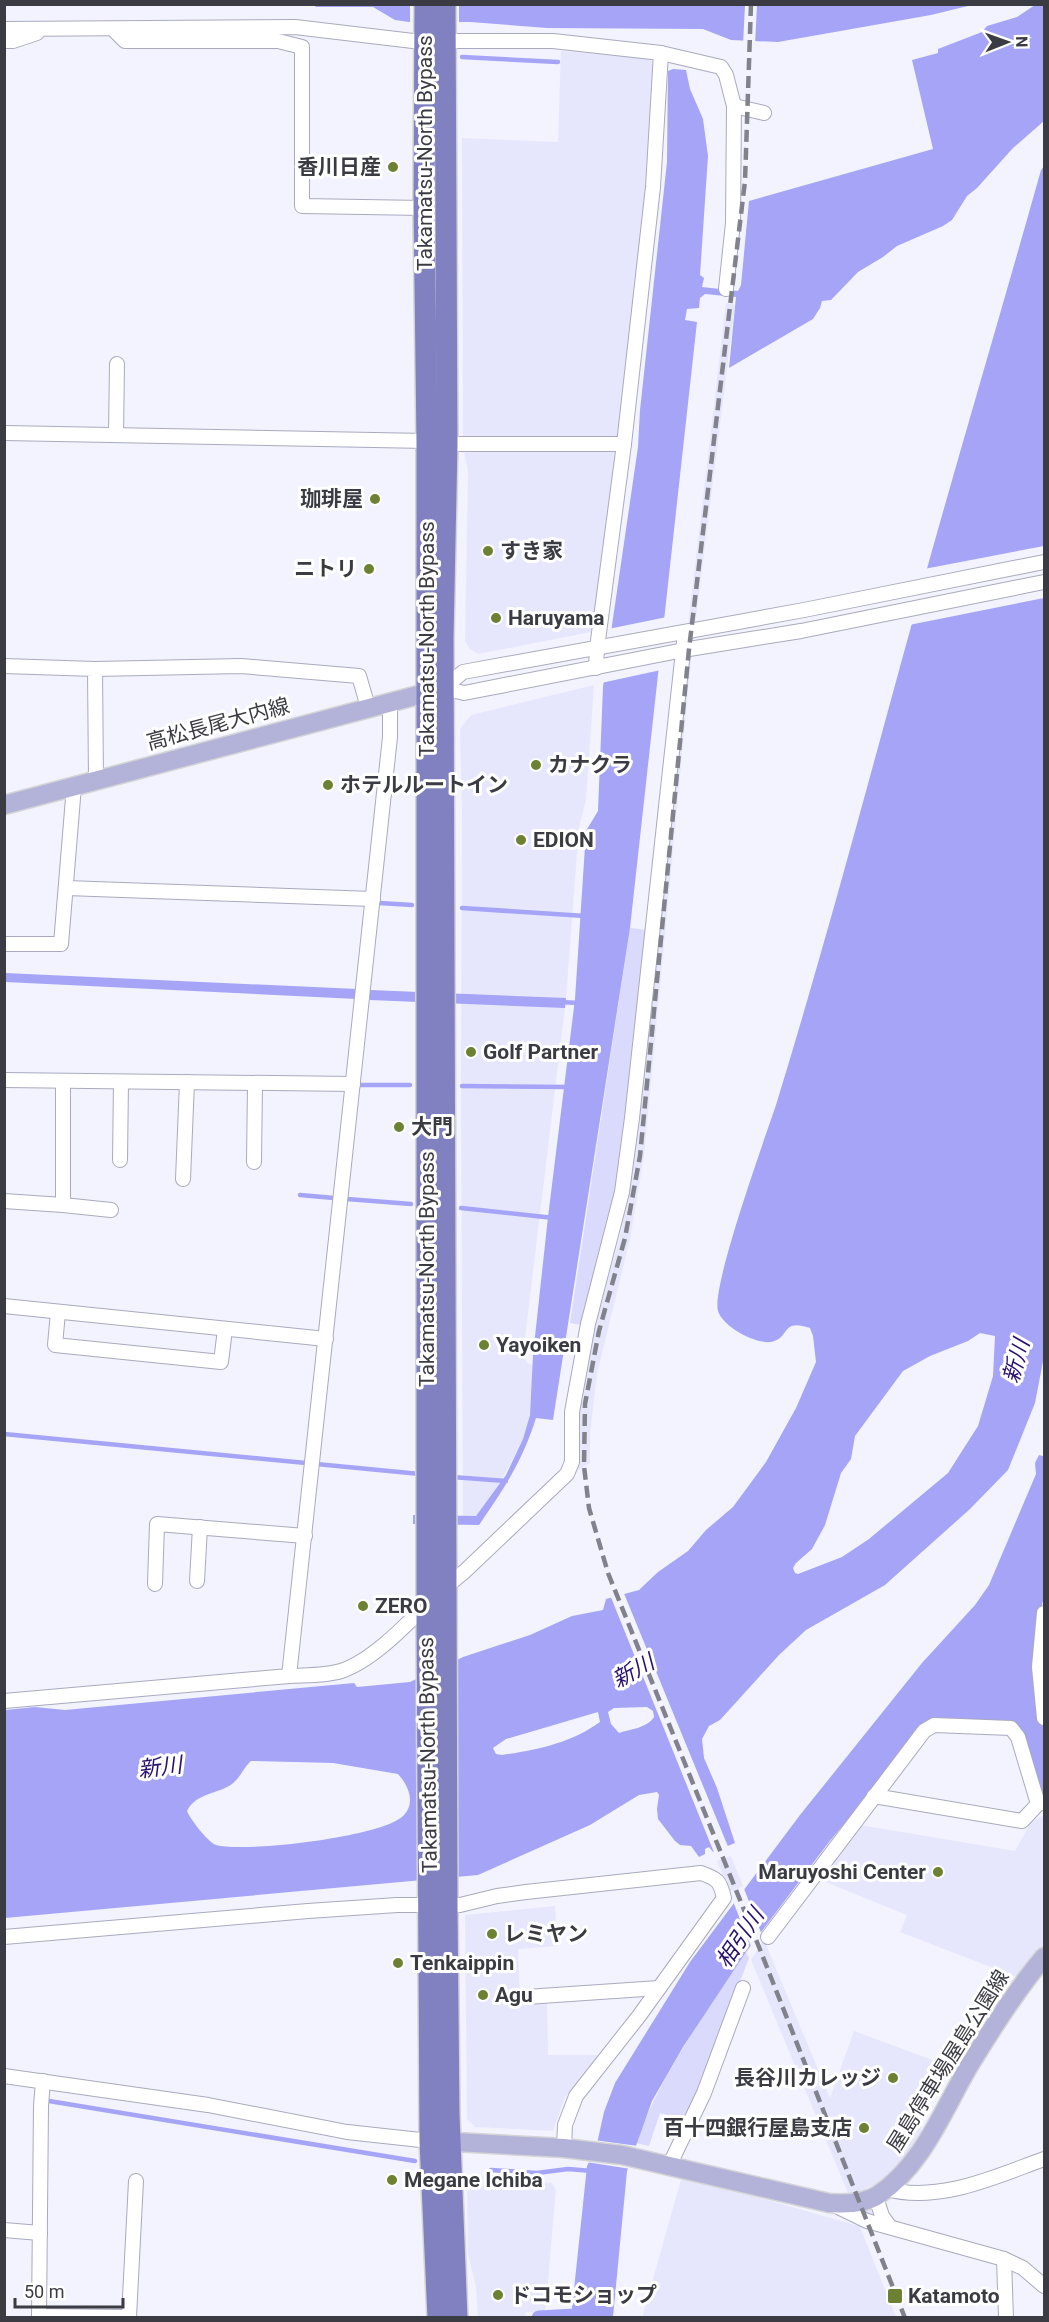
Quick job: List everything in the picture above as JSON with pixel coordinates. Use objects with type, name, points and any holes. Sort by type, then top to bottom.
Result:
[{"type":"highway","name":"Takamatsu-North Bypass","points":[[425,4],[435,35],[437,443]]},
{"type":"highway","name":"Takamatsu-North Bypass","points":[[435,35],[445,4]]},
{"type":"highway","name":"Takamatsu-North Bypass","points":[[435,159],[424,208],[437,443],[443,626],[436,691],[440,2141],[438,2318]]},
{"type":"highway","name":"Takamatsu-North Bypass","points":[[440,2141],[457,2318]]},
{"type":"main road","name":"高松長尾大内線","points":[[4,805],[368,707],[436,691]]},
{"type":"main road","name":"屋島停車場屋島公園線","points":[[881,2193],[899,2178],[925,2144],[971,2062],[1022,1984],[1044,1957]]},
{"type":"main road","points":[[440,2141],[567,2148],[642,2158],[769,2191],[829,2203],[843,2204],[881,2193]]},
{"type":"street","points":[[4,29],[295,27],[553,41],[661,52],[721,67],[726,75],[734,106],[733,223],[726,289]]},
{"type":"street","points":[[113,29],[124,40],[278,41],[302,47],[302,206],[424,208]]},
{"type":"street","points":[[4,41],[12,41],[48,30]]},
{"type":"street","points":[[599,667],[653,187],[661,52]]},
{"type":"street","points":[[734,106],[764,113]]},
{"type":"street","points":[[116,435],[117,364]]},
{"type":"street","points":[[4,433],[437,443],[624,444]]},
{"type":"street","points":[[436,691],[463,672],[685,633],[1044,562]]},
{"type":"street","points":[[436,691],[464,693],[683,650],[801,631],[1044,582]]},
{"type":"street","points":[[4,1701],[340,1672],[362,1662],[437,1601],[464,1572],[567,1474],[572,1462],[572,1412],[588,1324],[623,1181],[685,633]]},
{"type":"street","points":[[4,666],[95,669],[242,666],[359,676],[368,707]]},
{"type":"street","points":[[95,669],[96,780]]},
{"type":"street","points":[[290,1676],[390,737],[390,702]]},
{"type":"street","points":[[4,944],[61,944],[74,786]]},
{"type":"street","points":[[66,888],[373,899]]},
{"type":"street","points":[[4,1080],[353,1084]]},
{"type":"street","points":[[63,1081],[63,1206]]},
{"type":"street","points":[[120,1160],[121,1082]]},
{"type":"street","points":[[183,1179],[187,1082]]},
{"type":"street","points":[[254,1162],[255,1083]]},
{"type":"street","points":[[4,1201],[111,1210]]},
{"type":"street","points":[[4,1306],[326,1339]]},
{"type":"street","points":[[58,1312],[55,1345],[221,1362],[225,1329]]},
{"type":"street","points":[[155,1584],[157,1524],[305,1536]]},
{"type":"street","points":[[197,1581],[200,1527]]},
{"type":"street","points":[[1044,1613],[1040,1667],[1044,1718]]},
{"type":"street","points":[[768,1937],[874,1796],[924,1731],[934,1725],[1011,1728],[1018,1737],[1042,1803],[1022,1821],[874,1796]]},
{"type":"street","points":[[4,1937],[308,1911],[438,1903],[469,1904],[497,1896],[583,1885],[701,1873],[712,1877],[720,1883],[724,1898],[659,1988],[576,2096],[565,2125],[567,2148]]},
{"type":"street","points":[[526,1997],[659,1988]]},
{"type":"street","points":[[670,2164],[704,2093],[743,1988]]},
{"type":"street","points":[[4,2076],[208,2105],[347,2132],[440,2141]]},
{"type":"street","points":[[43,2081],[40,2233],[46,2314],[129,2317],[136,2181]]},
{"type":"street","points":[[890,2227],[882,2216],[881,2193],[936,2193],[1000,2175],[1044,2159]]},
{"type":"street","points":[[829,2203],[867,2221],[1004,2259],[1023,2268],[1044,2286]]},
{"type":"street","points":[[4,2230],[40,2233]]},
{"type":"street","points":[[1004,2259],[1006,2318]]},
{"type":"shaded area","points":[[561,51],[650,58],[655,70],[649,186],[620,441],[463,441],[462,138],[558,142]]},
{"type":"shaded area","points":[[726,303],[735,305],[692,649],[644,1156],[630,1239],[597,1374],[590,1434],[590,1463],[578,1470],[580,1403],[585,1372],[594,1329],[620,1237],[635,1155],[684,660]]},
{"type":"shaded area","points":[[463,447],[619,447],[596,631],[478,654],[470,649],[465,641],[468,471]]},
{"type":"shaded area","points":[[594,685],[586,800],[579,827],[566,998],[523,1355],[527,1363],[533,1365],[530,1415],[523,1439],[497,1489],[476,1516],[463,1516],[460,729],[471,715]]},
{"type":"shaded area","points":[[630,928],[647,930],[616,1192],[582,1325],[570,1323]]},
{"type":"shaded area","points":[[1044,1815],[1044,1947],[1019,1978],[900,1932],[907,1915],[818,1879],[860,1825],[1015,1851],[1031,1822]]},
{"type":"shaded area","points":[[731,1856],[743,1886],[730,1892],[717,1861]]},
{"type":"shaded area","points":[[555,1906],[557,1946],[518,1949],[520,2001],[547,2000],[548,2055],[599,2055],[565,2097],[553,2131],[475,2127],[467,2119],[465,1915]]},
{"type":"shaded area","points":[[764,1940],[830,2098],[854,2031],[957,2069],[939,2087],[923,2115],[919,2141],[908,2159],[883,2181],[866,2188],[882,2232],[860,2227],[896,2317],[642,2318],[682,2176],[859,2226],[848,2193],[751,1960]]},
{"type":"shaded area","points":[[746,1952],[749,1958],[686,2120],[660,2113],[649,2146],[636,2143],[646,2117],[671,2068]]},
{"type":"shaded area","points":[[467,2175],[552,2183],[556,2190],[545,2313],[526,2312],[525,2317],[478,2317],[476,2287],[468,2254]]},
{"type":"water","points":[[314,5],[972,5],[931,15],[778,42],[731,40],[703,29],[547,28],[470,22],[409,22],[395,20],[373,7],[316,7]]},
{"type":"water","points":[[1035,5],[1044,5],[1044,121],[1013,148],[967,196],[952,220],[897,246],[858,272],[831,300],[822,301],[813,319],[729,368],[736,297],[705,294],[700,298],[699,308],[687,309],[685,320],[697,322],[630,928],[553,1420],[536,1418],[512,1474],[479,1525],[413,1524],[413,1515],[476,1516],[506,1475],[523,1439],[530,1415],[533,1355],[575,999],[586,831],[598,811],[603,687],[638,447],[667,162],[668,71],[686,70],[690,89],[703,119],[708,156],[700,275],[704,278],[702,287],[738,291],[741,285],[749,201],[933,149],[912,60],[938,53],[938,49],[982,32],[987,26],[1017,17]]},
{"type":"water","name":"新川","points":[[1044,166],[1044,1356],[1035,1403],[1008,1470],[970,1509],[885,1585],[806,1630],[779,1655],[720,1720],[709,1726],[702,1739],[704,1758],[717,1788],[735,1843],[713,1852],[709,1847],[705,1849],[705,1854],[699,1857],[691,1846],[680,1845],[658,1819],[659,1795],[657,1792],[639,1795],[590,1825],[478,1875],[5,1918],[5,1710],[35,1707],[65,1710],[354,1683],[357,1687],[410,1682],[463,1657],[530,1635],[572,1616],[603,1610],[606,1599],[639,1590],[658,1572],[688,1551],[706,1530],[733,1507],[766,1462],[796,1408],[816,1362],[813,1336],[810,1328],[794,1325],[777,1340],[771,1342],[757,1340],[740,1333],[726,1323],[718,1311],[718,1297],[723,1273],[740,1211],[776,1105],[816,970],[928,565]],"holes":[[[980,1333],[995,1336],[993,1376],[978,1426],[948,1473],[869,1539],[842,1557],[798,1574],[795,1573],[793,1568],[796,1563],[812,1549],[825,1525],[841,1473],[851,1459],[855,1436],[903,1371],[930,1356],[968,1341]],[[647,1707],[653,1711],[654,1717],[643,1726],[619,1733],[611,1724],[608,1712],[614,1708]],[[598,1712],[600,1722],[589,1729],[541,1748],[496,1754],[493,1748],[506,1739]],[[251,1761],[333,1763],[398,1774],[407,1788],[410,1805],[404,1815],[392,1823],[343,1836],[254,1847],[216,1845],[200,1830],[187,1811],[202,1797],[232,1784]]]},
{"type":"water","points":[[5,973],[357,989],[357,999],[5,982]]},
{"type":"water","points":[[370,990],[566,998],[565,1008],[370,1000]]},
{"type":"water","name":"相引川","points":[[1044,1454],[1044,1598],[1039,1614],[1044,1667],[1044,1804],[1013,1725],[919,1733],[829,1842],[746,1952],[683,2047],[652,2101],[627,2171],[613,2317],[571,2318],[587,2166],[596,2148],[604,2112],[615,2083],[690,1962],[800,1815],[922,1663],[975,1605],[989,1585],[1036,1474],[1035,1463],[1039,1455]]},
{"type":"pier","points":[[410,5],[459,5],[459,25],[410,25]]},
{"type":"pier","points":[[745,5],[757,5],[755,45],[743,45]]},
{"type":"pier","points":[[1044,546],[1044,598],[909,625],[924,569]]},
{"type":"pier","points":[[667,617],[661,670],[601,683],[608,629]]},
{"type":"pier","points":[[623,1591],[729,1849],[715,1855],[610,1595]]},
{"type":"pier","points":[[743,1886],[762,1935],[752,1949],[732,1899]]},
{"type":"pier","points":[[594,2140],[638,2146],[631,2169],[586,2162]]},
{"type":"waterway","points":[[462,57],[558,62]]},
{"type":"waterway","points":[[379,903],[412,905]]},
{"type":"waterway","points":[[462,908],[585,916]]},
{"type":"waterway","points":[[560,1002],[579,1003]]},
{"type":"waterway","points":[[360,1085],[410,1085]]},
{"type":"waterway","points":[[462,1086],[567,1087]]},
{"type":"waterway","points":[[300,1195],[334,1198]]},
{"type":"waterway","points":[[347,1199],[411,1204]]},
{"type":"waterway","points":[[461,1208],[554,1218]]},
{"type":"waterway","points":[[4,1434],[420,1474]]},
{"type":"waterway","points":[[452,1477],[506,1481]]},
{"type":"waterway","points":[[49,2101],[415,2161]]},
{"type":"waterway","points":[[491,2170],[537,2173],[568,2169],[592,2171]]},
{"type":"waterway","points":[[539,2318],[593,2315]]},
{"type":"railway","points":[[751,4],[745,181],[689,649],[640,1156],[625,1238],[599,1331],[585,1404],[584,1466],[589,1508],[608,1573],[905,2318]]},
{"type":"place","name":"香川日産","points":[[393,167]]},
{"type":"place","name":"珈琲屋","points":[[375,499]]},
{"type":"place","name":"すき家","points":[[488,551]]},
{"type":"place","name":"ニトリ","points":[[369,569]]},
{"type":"place","name":"Haruyama","points":[[496,618]]},
{"type":"place","name":"カナクラ","points":[[536,765]]},
{"type":"place","name":"ホテルルートイン","points":[[328,785]]},
{"type":"place","name":"EDION","points":[[521,840]]},
{"type":"place","name":"Golf Partner","points":[[471,1052]]},
{"type":"place","name":"大門","points":[[399,1127]]},
{"type":"place","name":"Yayoiken","points":[[484,1345]]},
{"type":"place","name":"ZERO","points":[[363,1606]]},
{"type":"place","name":"Maruyoshi Center","points":[[938,1872]]},
{"type":"place","name":"レミヤン","points":[[492,1934]]},
{"type":"place","name":"Tenkaippin","points":[[398,1963]]},
{"type":"place","name":"Agu","points":[[483,1995]]},
{"type":"place","name":"長谷川カレッジ","points":[[893,2078]]},
{"type":"place","name":"百十四銀行屋島支店","points":[[864,2128]]},
{"type":"place","name":"Megane Ichiba","points":[[392,2180]]},
{"type":"place","name":"ドコモショップ","points":[[498,2295]]},
{"type":"place","name":"Katamoto","points":[[895,2296]]}]
